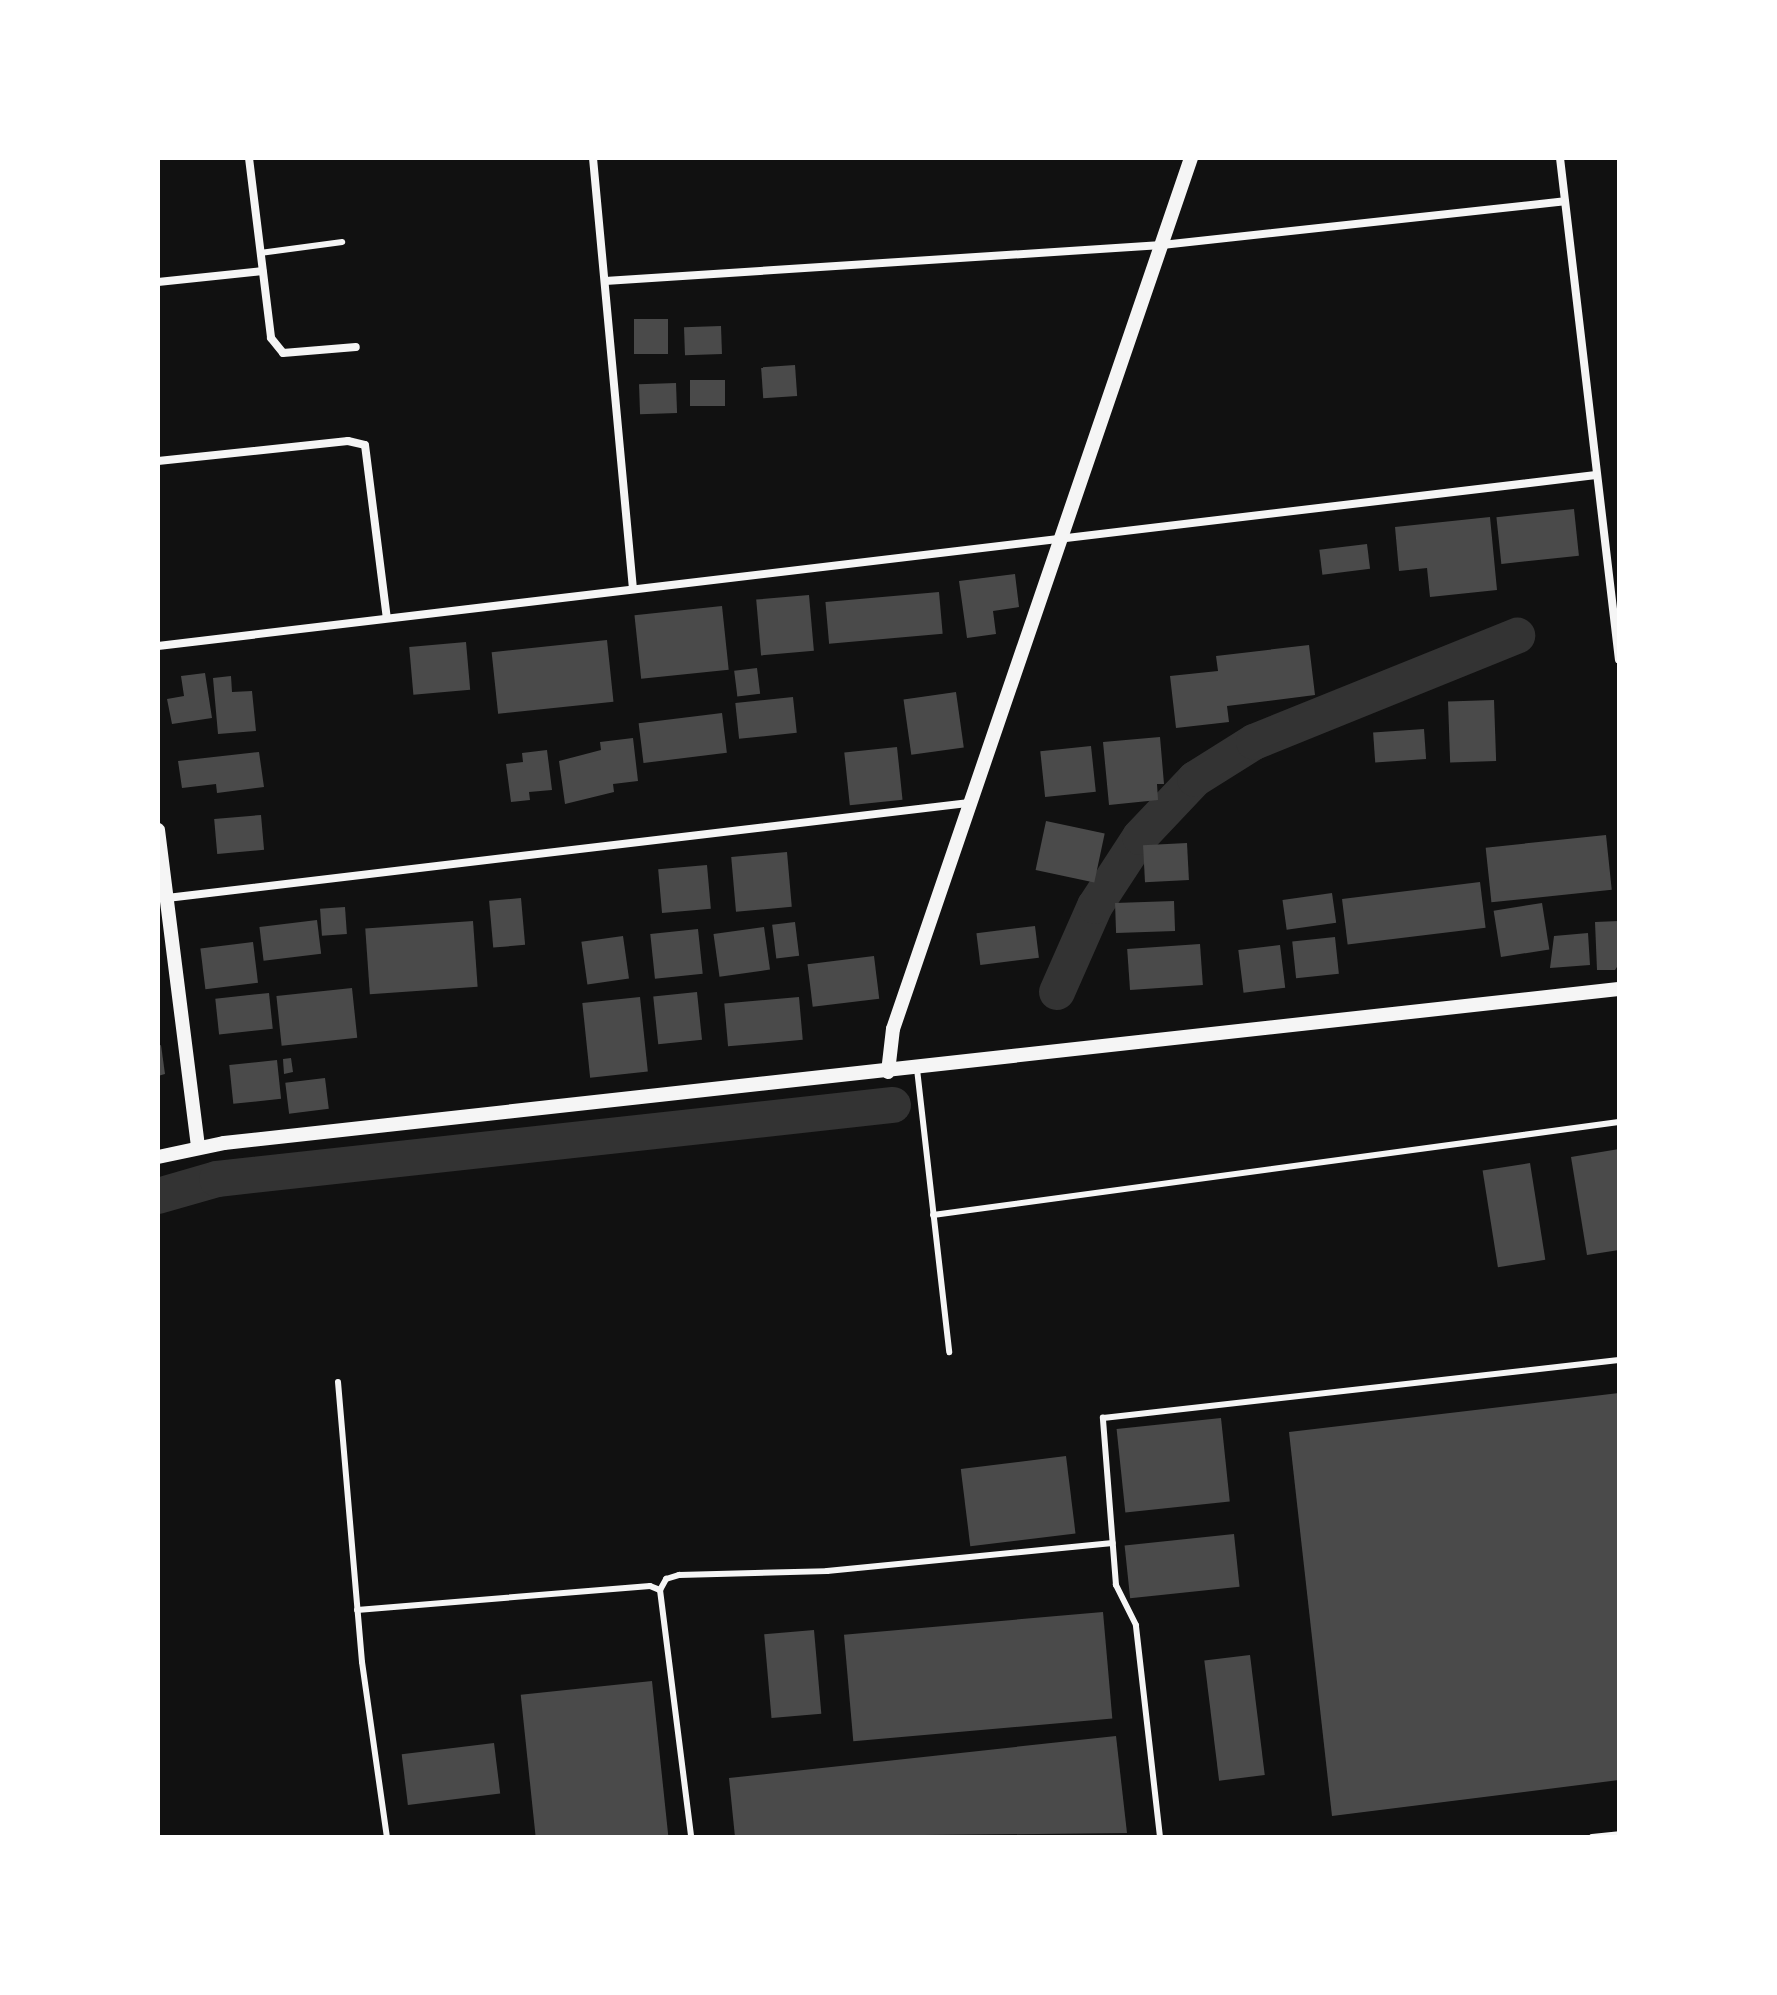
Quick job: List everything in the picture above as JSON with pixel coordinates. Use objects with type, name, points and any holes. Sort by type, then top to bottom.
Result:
[{"type":"street","points":[[249,158],[271,338],[283,353],[356,347]]},
{"type":"street","points":[[593,158],[633,587]]},
{"type":"street","points":[[888,1072],[893,1029],[1191,158]]},
{"type":"street","points":[[1560,158],[1619,660]]},
{"type":"street","points":[[605,281],[1162,245],[1565,201]]},
{"type":"street","points":[[158,282],[262,271]]},
{"type":"street","points":[[158,461],[348,441],[365,445],[387,618]]},
{"type":"street","points":[[158,646],[633,587],[1596,475]]},
{"type":"street","points":[[167,898],[969,803]]},
{"type":"street","points":[[158,830],[198,1146]]},
{"type":"street","points":[[158,1157],[198,1146],[917,1069],[1619,989]]},
{"type":"lane","points":[[260,253],[342,242]]},
{"type":"lane","points":[[917,1069],[949,1352]]},
{"type":"lane","points":[[933,1215],[1619,1122]]},
{"type":"lane","points":[[1160,1837],[1136,1625],[1116,1585],[1103,1418],[1619,1360]]},
{"type":"lane","points":[[338,1382],[357,1610],[387,1837]]},
{"type":"lane","points":[[691,1837],[660,1590],[666,1579],[679,1575],[827,1571],[1113,1543]]},
{"type":"lane","points":[[357,1610],[650,1586],[660,1590]]},
{"type":"lane","points":[[1592,1837],[1619,1834]]},
{"type":"building","points":[[634,319],[668,319],[668,354],[634,354]]},
{"type":"building","points":[[721,326],[722,354],[685,355],[684,327]]},
{"type":"building","points":[[795,365],[797,396],[763,398],[761,367]]},
{"type":"building","points":[[690,380],[725,380],[725,406],[690,406]]},
{"type":"building","points":[[676,383],[677,413],[640,414],[639,384]]},
{"type":"building","points":[[1574,509],[1579,556],[1501,564],[1496,517]]},
{"type":"building","points":[[1490,517],[1497,590],[1430,597],[1427,568],[1399,571],[1395,527]]},
{"type":"building","points":[[1367,544],[1370,569],[1322,575],[1319,550]]},
{"type":"building","points":[[1015,574],[1019,607],[993,611],[996,634],[967,638],[959,581]]},
{"type":"building","points":[[939,592],[943,634],[829,644],[825,602]]},
{"type":"building","points":[[809,595],[814,651],[761,655],[756,600]]},
{"type":"building","points":[[722,606],[729,670],[641,679],[634,615]]},
{"type":"building","points":[[607,640],[613,702],[498,714],[492,652]]},
{"type":"building","points":[[466,642],[470,690],[413,695],[409,647]]},
{"type":"building","points":[[1309,645],[1315,695],[1227,706],[1229,722],[1176,728],[1170,676],[1218,671],[1216,656]]},
{"type":"building","points":[[757,668],[760,694],[737,697],[734,671]]},
{"type":"building","points":[[205,673],[212,718],[172,724],[167,699],[184,696],[181,676]]},
{"type":"building","points":[[231,676],[232,692],[252,691],[256,731],[218,734],[213,678]]},
{"type":"building","points":[[956,692],[964,747],[911,755],[904,699]]},
{"type":"building","points":[[793,697],[797,733],[739,739],[735,703]]},
{"type":"building","points":[[1494,700],[1496,761],[1450,763],[1448,702]]},
{"type":"building","points":[[722,713],[727,753],[644,763],[639,723]]},
{"type":"building","points":[[1424,729],[1426,759],[1375,762],[1373,733]]},
{"type":"building","points":[[1160,737],[1164,784],[1157,784],[1158,800],[1109,805],[1103,742]]},
{"type":"building","points":[[633,738],[638,781],[613,784],[614,792],[565,804],[559,761],[601,750],[600,742]]},
{"type":"building","points":[[1091,746],[1096,792],[1045,797],[1040,751]]},
{"type":"building","points":[[897,747],[903,800],[850,805],[844,753]]},
{"type":"building","points":[[547,750],[552,790],[529,792],[530,800],[511,802],[506,764],[523,762],[522,753]]},
{"type":"building","points":[[259,752],[264,787],[217,793],[216,784],[182,788],[178,761]]},
{"type":"building","points":[[261,815],[264,850],[217,854],[214,819]]},
{"type":"building","points":[[1046,821],[1105,833],[1094,882],[1036,870]]},
{"type":"building","points":[[1606,835],[1612,890],[1491,902],[1486,848]]},
{"type":"building","points":[[1187,843],[1189,880],[1145,882],[1143,845]]},
{"type":"building","points":[[787,852],[792,907],[736,912],[731,857]]},
{"type":"building","points":[[707,865],[711,909],[662,913],[658,869]]},
{"type":"building","points":[[1480,882],[1486,928],[1348,945],[1342,899]]},
{"type":"building","points":[[1332,893],[1336,923],[1287,930],[1282,900]]},
{"type":"building","points":[[521,898],[525,945],[493,948],[489,901]]},
{"type":"building","points":[[1174,901],[1175,931],[1116,933],[1115,903]]},
{"type":"building","points":[[1542,903],[1549,949],[1501,957],[1494,911]]},
{"type":"building","points":[[345,907],[347,934],[322,936],[320,909]]},
{"type":"building","points":[[317,920],[321,954],[264,961],[259,927]]},
{"type":"building","points":[[473,921],[478,987],[370,994],[365,929]]},
{"type":"building","points":[[1619,921],[1619,964],[1615,970],[1597,970],[1595,922]]},
{"type":"building","points":[[795,922],[799,956],[776,959],[772,925]]},
{"type":"building","points":[[1035,926],[1039,958],[980,965],[976,933]]},
{"type":"building","points":[[764,927],[770,970],[719,977],[713,934]]},
{"type":"building","points":[[698,929],[703,974],[655,979],[650,934]]},
{"type":"building","points":[[1588,933],[1590,965],[1550,968],[1554,936]]},
{"type":"building","points":[[623,936],[629,979],[587,984],[581,942]]},
{"type":"building","points":[[1335,937],[1339,974],[1296,978],[1292,941]]},
{"type":"building","points":[[253,942],[258,983],[205,989],[200,948]]},
{"type":"building","points":[[1200,944],[1203,985],[1130,990],[1127,949]]},
{"type":"building","points":[[1280,945],[1285,988],[1244,993],[1238,950]]},
{"type":"building","points":[[874,956],[879,999],[813,1007],[807,964]]},
{"type":"building","points":[[352,988],[357,1038],[282,1046],[276,996]]},
{"type":"building","points":[[697,992],[702,1040],[658,1044],[653,997]]},
{"type":"building","points":[[269,993],[273,1029],[219,1034],[215,999]]},
{"type":"building","points":[[640,997],[648,1072],[590,1078],[582,1003]]},
{"type":"building","points":[[799,997],[803,1040],[728,1046],[724,1004]]},
{"type":"building","points":[[161,1045],[165,1074],[158,1076],[158,1046]]},
{"type":"building","points":[[291,1058],[293,1072],[284,1074],[283,1059]]},
{"type":"building","points":[[277,1060],[281,1099],[233,1104],[229,1065]]},
{"type":"building","points":[[325,1078],[329,1109],[289,1114],[285,1083]]},
{"type":"building","points":[[1619,1149],[1619,1250],[1587,1255],[1571,1157]]},
{"type":"building","points":[[1530,1163],[1545,1260],[1498,1267],[1483,1171]]},
{"type":"building","points":[[1619,1393],[1619,1780],[1332,1816],[1289,1432]]},
{"type":"building","points":[[1221,1418],[1230,1502],[1125,1513],[1117,1429]]},
{"type":"building","points":[[1066,1456],[1076,1533],[970,1546],[961,1469]]},
{"type":"building","points":[[1234,1534],[1240,1587],[1130,1598],[1125,1545]]},
{"type":"building","points":[[1103,1612],[1112,1719],[853,1741],[844,1635]]},
{"type":"building","points":[[814,1630],[821,1714],[772,1718],[764,1634]]},
{"type":"building","points":[[1250,1655],[1265,1775],[1219,1781],[1204,1661]]},
{"type":"building","points":[[652,1681],[668,1837],[536,1837],[521,1695]]},
{"type":"building","points":[[1116,1736],[1127,1833],[735,1837],[729,1778]]},
{"type":"building","points":[[494,1743],[500,1794],[408,1805],[402,1754]]},
{"type":"waterway","points":[[1057,992],[1095,906],[1140,837],[1195,779],[1254,742],[1517,636]]},
{"type":"waterway","points":[[158,1196],[217,1179],[893,1105]]}]
